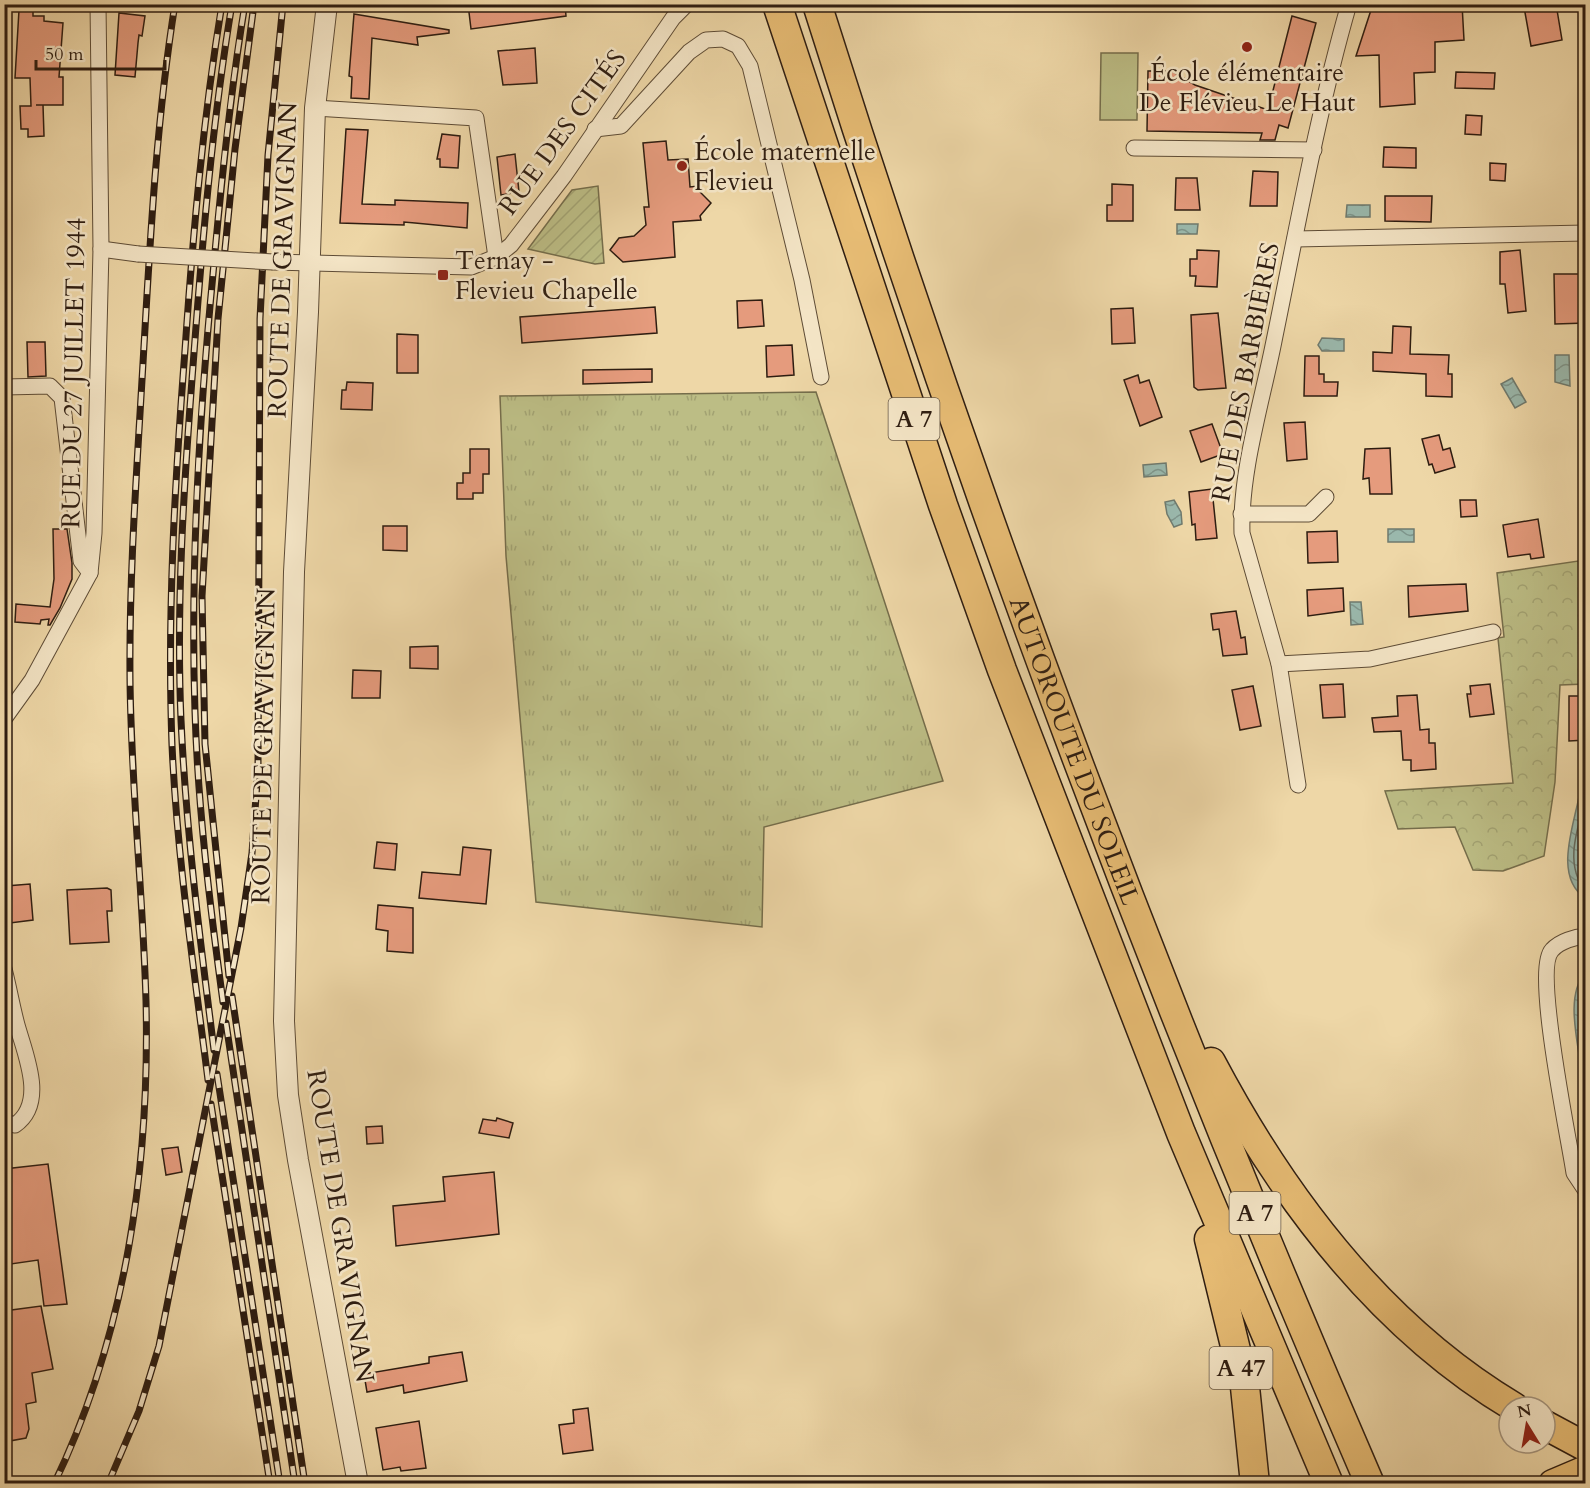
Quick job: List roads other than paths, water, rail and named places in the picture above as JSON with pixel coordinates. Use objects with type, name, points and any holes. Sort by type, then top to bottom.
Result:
[{"type":"highway","name":"AUTOROUTE DU SOLEIL","points":[[777,4],[943,505],[1059,819],[1181,1133],[1329,1484]]},
{"type":"highway","name":"AUTOROUTE DU SOLEIL","points":[[818,4],[981,500],[1146,940],[1242,1180],[1370,1484]]},
{"type":"highway","points":[[1146,940],[1242,1122],[1302,1210],[1372,1291],[1409,1329],[1448,1362],[1497,1395]]},
{"type":"highway","name":"A 47","points":[[1181,1133],[1237,1348],[1250,1422],[1255,1484]]},
{"type":"highway","points":[[1557,1431],[1586,1447]]},
{"type":"street","name":"RUE DU 27 JUILLET 1944","points":[[4,719],[32,680],[90,573],[94,533],[101,249],[98,4]]},
{"type":"street","name":"ROUTE DE GRAVIGNAN","points":[[327,4],[315,108],[294,572],[284,1021],[288,1095],[296,1149],[358,1484]]},
{"type":"street","name":"RUE DES CITÉS","points":[[101,249],[138,254],[273,262],[471,267],[496,257],[511,244],[536,212],[673,18],[687,4]]},
{"type":"street","name":"RUE DES BARBIÈRES","points":[[1298,785],[1279,664],[1242,533],[1241,514],[1253,442],[1330,72],[1349,4]]},
{"type":"street","points":[[594,129],[621,126],[689,52],[706,40],[723,39],[738,46],[750,66],[802,280],[821,376]]},
{"type":"street","points":[[315,108],[476,118],[496,257]]},
{"type":"street","points":[[1134,148],[1314,150]]},
{"type":"street","points":[[1295,239],[1586,233]]},
{"type":"street","points":[[4,387],[50,386],[62,398],[81,561],[90,573]]},
{"type":"street","points":[[1241,514],[1309,514],[1326,497]]},
{"type":"street","points":[[1279,664],[1370,659],[1493,632]]},
{"type":"street","points":[[1586,936],[1574,937],[1551,950],[1545,969],[1547,1002],[1574,1173],[1586,1191]]},
{"type":"street","points":[[4,969],[30,1068],[31,1102],[24,1119],[15,1125],[4,1122]]},
{"type":"water","points":[[1347,205],[1370,205],[1370,217],[1346,217]]},
{"type":"water","points":[[1177,224],[1198,224],[1197,234],[1177,234]]},
{"type":"water","points":[[1322,338],[1344,339],[1344,351],[1322,351],[1318,345]]},
{"type":"water","points":[[1555,355],[1569,355],[1570,386],[1555,382]]},
{"type":"water","points":[[1512,378],[1526,402],[1515,408],[1501,384]]},
{"type":"water","points":[[1166,463],[1167,475],[1144,477],[1143,465]]},
{"type":"water","points":[[1174,500],[1181,512],[1182,524],[1174,527],[1167,514],[1165,502]]},
{"type":"water","points":[[1388,529],[1414,529],[1414,542],[1388,542]]},
{"type":"water","points":[[1350,602],[1361,602],[1363,624],[1351,625]]},
{"type":"water","points":[[1585,778],[1585,898],[1576,890],[1571,880],[1568,857],[1571,832]]},
{"type":"water","points":[[1585,973],[1586,1068],[1581,1069],[1574,1006],[1579,983]]},
{"type":"railway","points":[[54,1484],[79,1427],[116,1309],[138,1187],[146,1063],[146,1001],[131,719],[131,600],[154,183],[175,4]]},
{"type":"railway","points":[[208,1080],[174,787],[171,597],[175,498],[191,263],[204,133],[222,4]]},
{"type":"railway","points":[[214,1050],[186,802],[181,720],[180,587],[187,454],[204,230],[213,139],[232,4]]},
{"type":"railway","points":[[223,1002],[205,857],[199,785],[194,657],[195,548],[204,384],[216,240],[230,105],[245,4]]},
{"type":"railway","points":[[229,976],[205,744],[202,596],[218,319],[235,149],[254,4]]},
{"type":"railway","points":[[108,1484],[139,1411],[159,1346],[241,928],[252,853],[258,768],[260,319],[268,155],[283,4]]},
{"type":"railway","points":[[232,996],[305,1484]]},
{"type":"railway","points":[[226,1023],[295,1484]]},
{"type":"railway","points":[[217,1074],[280,1484]]},
{"type":"railway","points":[[211,1104],[270,1484]]},
{"type":"place","name":"École élémentaire De Flévieu Le Haut","points":[[1247,47]]},
{"type":"place","name":"École maternelle Flevieu","points":[[682,166]]},
{"type":"place","name":"Ternay - Flevieu Chapelle","points":[[443,275]]}]
